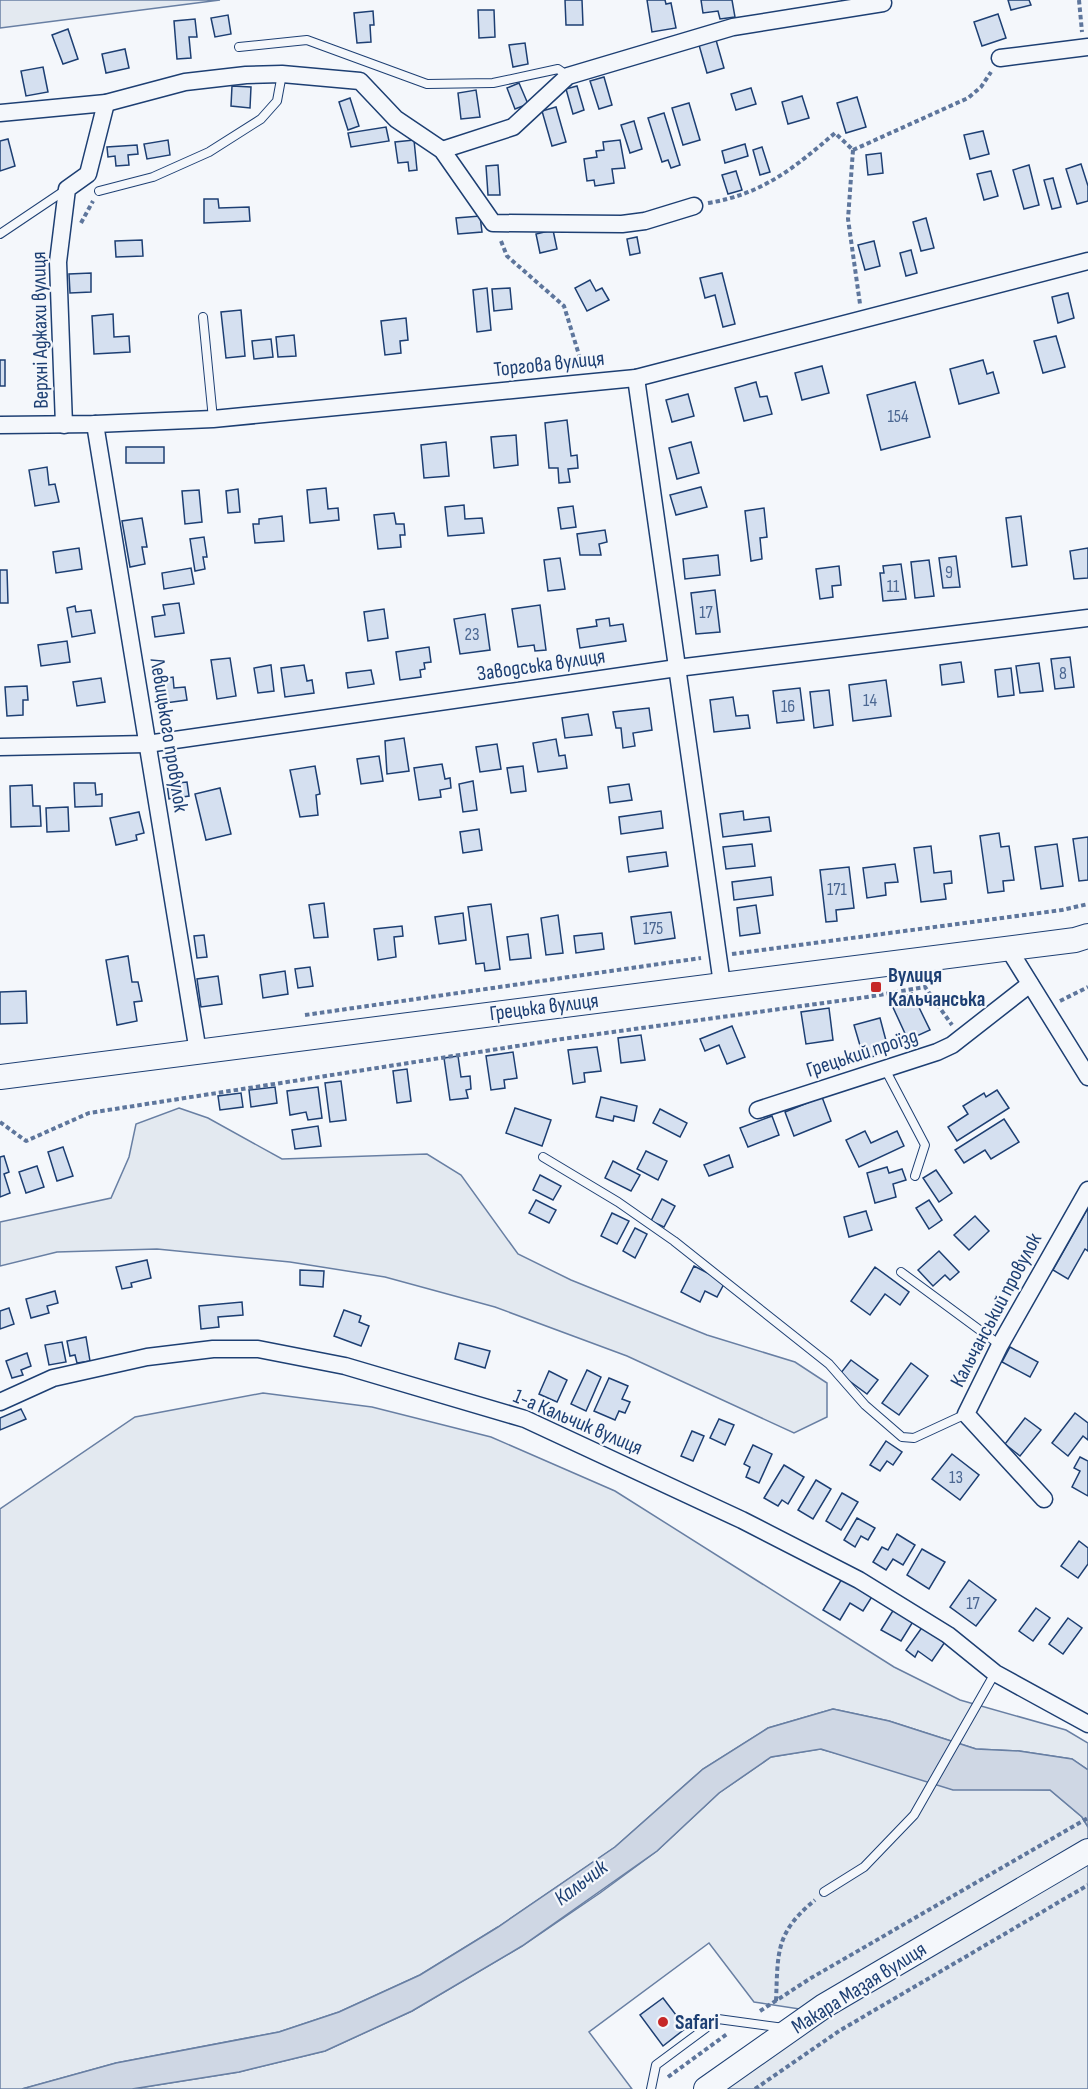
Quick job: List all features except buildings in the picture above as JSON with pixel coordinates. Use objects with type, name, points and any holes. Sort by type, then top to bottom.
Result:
[{"type":"street","points":[[442,150],[513,127],[568,76],[733,27],[883,3]]},
{"type":"street","points":[[1000,58],[1086,47]]},
{"type":"street","points":[[0,113],[106,103],[185,82],[246,75],[282,74],[360,81],[396,119],[442,150],[494,223],[622,224],[645,221],[694,206]]},
{"type":"street","points":[[67,189],[88,174],[106,103]]},
{"type":"street","name":"Верхні Аджахи вулиця","points":[[64,425],[57,262],[67,189]]},
{"type":"street","name":"Торгова вулиця","points":[[0,425],[64,425],[213,419],[636,378],[1088,261]]},
{"type":"street","points":[[636,378],[722,984]]},
{"type":"street","name":"Левицького провулок","points":[[95,424],[198,1052]]},
{"type":"street","name":"Заводська вулиця","points":[[0,747],[147,744],[677,668],[1088,618]]},
{"type":"street","name":"Грецька вулиця","points":[[0,1077],[1088,936]]},
{"type":"street","points":[[1008,948],[1088,1077]]},
{"type":"street","name":"Грецький проїзд","points":[[758,1110],[937,1052],[961,1038],[1030,984]]},
{"type":"street","name":"Кальчанський провулок","points":[[1044,1499],[966,1414],[1000,1345],[1088,1190]]},
{"type":"street","name":"1-а Кальчик вулиця","points":[[0,1402],[53,1378],[147,1357],[213,1348],[258,1349],[345,1366],[525,1419],[742,1520],[859,1580],[948,1635],[995,1673],[1088,1724]]},
{"type":"street","name":"Макара Мазая вулиця","points":[[706,2089],[824,2006],[1088,1851]]},
{"type":"lane","points":[[239,47],[307,40],[427,84],[493,83],[558,69],[568,76]]},
{"type":"lane","points":[[99,191],[153,177],[209,152],[261,119],[277,101],[282,74]]},
{"type":"lane","points":[[0,234],[67,189]]},
{"type":"lane","points":[[203,317],[213,419]]},
{"type":"lane","points":[[885,1069],[925,1145],[915,1176]]},
{"type":"lane","points":[[543,1157],[618,1202],[674,1241],[829,1364],[865,1405],[902,1437],[914,1438],[966,1414]]},
{"type":"lane","points":[[901,1272],[1000,1345]]},
{"type":"lane","points":[[825,1892],[864,1867],[914,1815],[927,1796],[966,1720],[995,1673]]},
{"type":"lane","points":[[651,2089],[656,2065],[718,2019],[791,2029]]},
{"type":"path","points":[[1079,0],[1086,47]]},
{"type":"path","points":[[853,150],[968,98],[981,87],[1000,58]]},
{"type":"path","points":[[694,206],[732,199],[769,183],[786,174],[835,133],[853,150]]},
{"type":"path","points":[[853,150],[848,219],[862,320]]},
{"type":"path","points":[[494,223],[507,256],[564,306],[588,383]]},
{"type":"path","points":[[300,1015],[1088,904]]},
{"type":"path","points":[[0,1122],[26,1141],[89,1113],[562,1039],[925,987],[961,1038]]},
{"type":"path","points":[[1046,1009],[1088,987]]},
{"type":"path","points":[[660,2083],[776,2001],[1088,1818]]},
{"type":"path","points":[[755,2089],[839,2031],[1088,1885]]},
{"type":"path","points":[[776,2001],[778,1955],[785,1930],[795,1917],[825,1892]]},
{"type":"shaded area","points":[[0,0],[220,0],[0,28]]},
{"type":"shaded area","points":[[179,1108],[208,1118],[282,1159],[427,1154],[461,1175],[518,1254],[571,1280],[707,1335],[795,1362],[827,1383],[827,1417],[794,1433],[627,1356],[495,1307],[385,1277],[290,1262],[157,1249],[57,1252],[0,1266],[0,1222],[111,1198],[129,1157],[136,1124]]},
{"type":"shaded area","points":[[263,1393],[372,1407],[491,1437],[615,1491],[894,1667],[960,1700],[1066,1730],[1088,1743],[1088,1770],[1072,1759],[1019,1751],[976,1749],[889,1721],[833,1709],[768,1728],[703,1769],[615,1847],[498,1927],[420,1975],[339,2012],[279,2032],[116,2063],[22,2089],[0,2089],[0,1509],[135,1417]]},
{"type":"shaded area","points":[[820,1749],[880,1765],[1002,1789],[1050,1790],[1082,1817],[1088,1827],[1088,1843],[806,2010],[754,2002],[709,1943],[589,2032],[632,2089],[132,2089],[239,2072],[325,2051],[412,2011],[522,1946],[600,1893],[657,1851],[719,1793],[771,1757]]},
{"type":"shaded area","points":[[1088,1859],[1088,2089],[718,2089],[828,2012]]},
{"type":"water","name":"Кальчик","points":[[833,1709],[889,1721],[976,1749],[1019,1751],[1072,1759],[1088,1770],[1088,1827],[1082,1817],[1050,1790],[953,1790],[821,1749],[771,1757],[719,1793],[657,1851],[522,1946],[412,2011],[325,2051],[239,2072],[132,2089],[22,2089],[116,2063],[279,2032],[339,2012],[420,1975],[498,1927],[615,1847],[703,1769],[768,1728]]},
{"type":"place","name":"Вулиця Кальчанська","points":[[876,987]]},
{"type":"place","name":"Safari","points":[[663,2022]]}]
